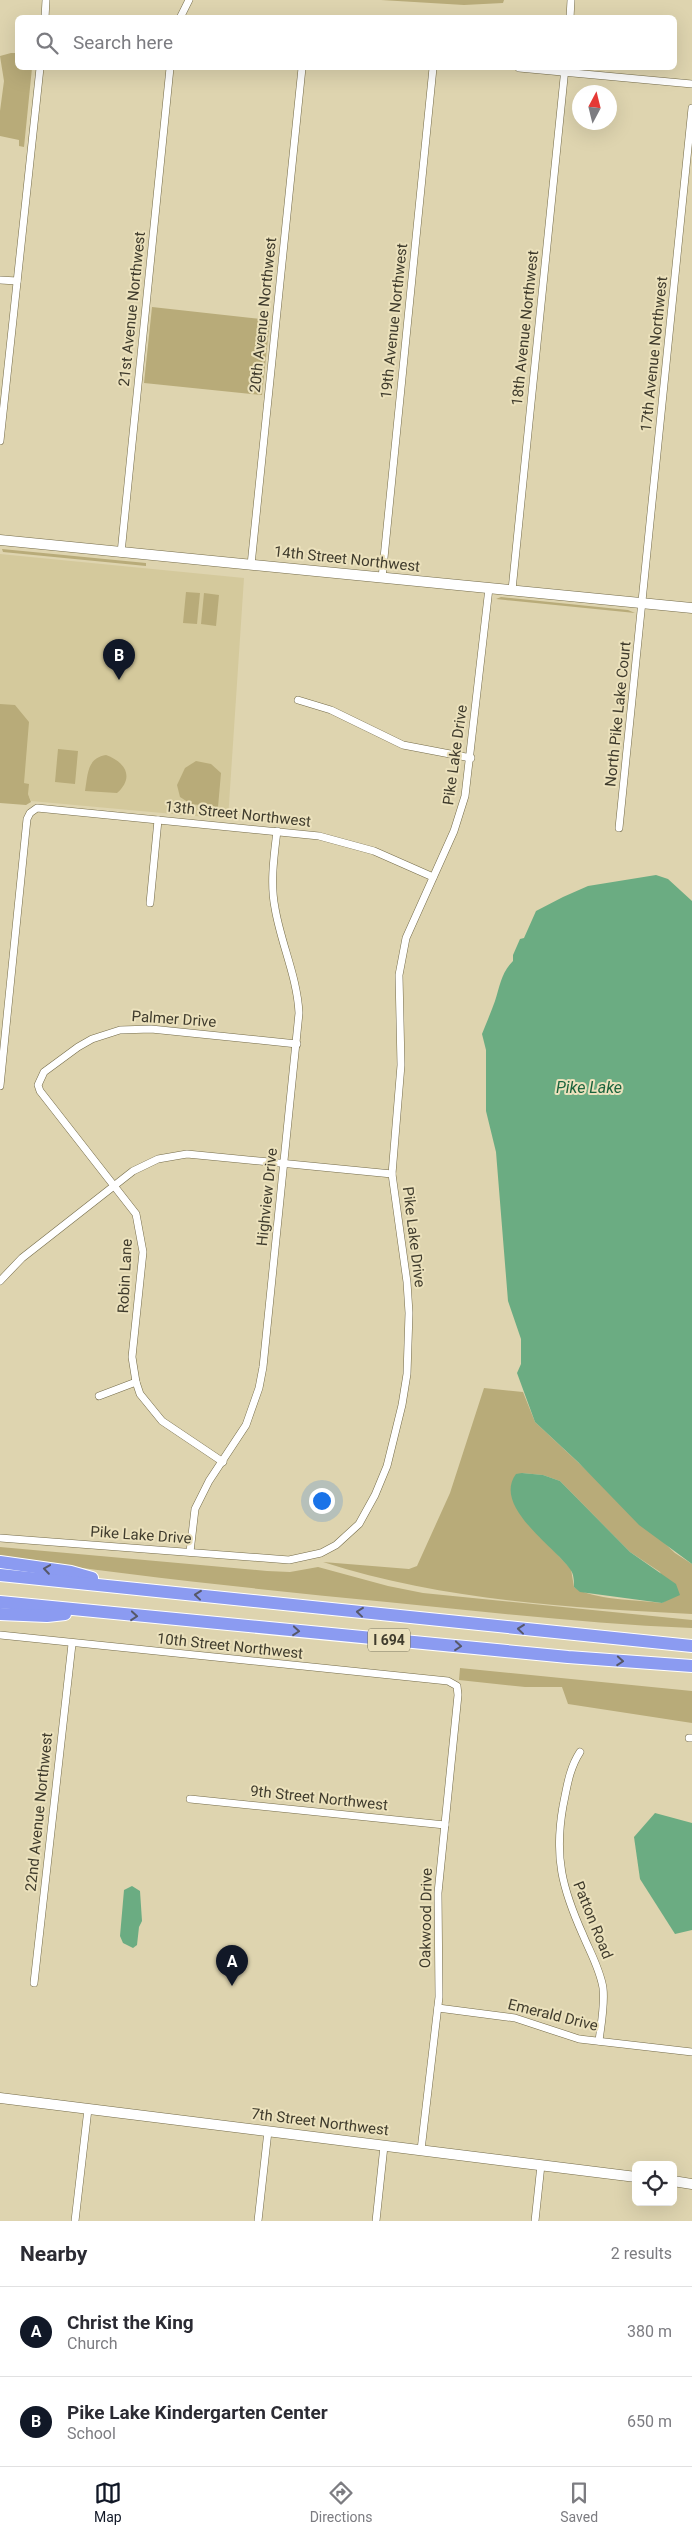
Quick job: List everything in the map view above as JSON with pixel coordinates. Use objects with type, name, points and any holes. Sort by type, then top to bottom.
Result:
[{"type":"highway","points":[[0,1562],[71,1572],[128,1588]]},
{"type":"highway","name":"I 694","points":[[0,1575],[692,1646]]},
{"type":"highway","name":"I 694","points":[[0,1602],[86,1612],[692,1666]]},
{"type":"highway","points":[[0,1614],[47,1616],[86,1612]]},
{"type":"highway","points":[[570,1634],[692,1640]]},
{"type":"street","points":[[45,15],[46,0]]},
{"type":"street","points":[[182,15],[189,0]]},
{"type":"street","points":[[570,15],[571,0]]},
{"type":"street","points":[[0,441],[2,408],[40,70]]},
{"type":"street","name":"21st Avenue Northwest","points":[[121,552],[170,70]]},
{"type":"street","name":"20th Avenue Northwest","points":[[251,565],[302,70]]},
{"type":"street","name":"19th Avenue Northwest","points":[[382,578],[433,70]]},
{"type":"street","points":[[564,70],[692,84]]},
{"type":"street","name":"18th Avenue Northwest","points":[[512,590],[564,70]]},
{"type":"street","name":"17th Avenue Northwest","points":[[643,604],[692,108]]},
{"type":"street","points":[[0,280],[16,281]]},
{"type":"street","name":"14th Street Northwest","points":[[0,540],[692,608]]},
{"type":"street","name":"Pike Lake Drive","points":[[0,1538],[289,1560],[306,1557],[336,1545],[359,1524],[367,1510],[387,1466],[402,1405],[407,1374],[409,1314],[407,1282],[392,1174],[401,1065],[399,975],[406,938],[460,813],[471,758],[489,588]]},
{"type":"street","name":"North Pike Lake Court","points":[[620,828],[643,604]]},
{"type":"street","points":[[298,700],[338,713],[403,746],[471,758]]},
{"type":"street","name":"13th Street Northwest","points":[[0,1086],[27,819],[33,810],[42,807],[277,831],[343,841],[374,851],[433,877]]},
{"type":"street","points":[[150,903],[158,820]]},
{"type":"street","name":"Highview Drive","points":[[190,1552],[196,1509],[201,1494],[246,1425],[259,1388],[297,1044],[298,994],[274,905],[273,864],[277,831]]},
{"type":"street","name":"Palmer Drive","points":[[38,1085],[44,1072],[78,1047],[92,1039],[120,1030],[151,1029],[297,1044]]},
{"type":"street","name":"Robin Lane","points":[[38,1085],[40,1091],[136,1214],[143,1252],[132,1357],[136,1382],[147,1404],[162,1421],[223,1462]]},
{"type":"street","points":[[0,1281],[22,1258],[115,1185],[147,1163],[172,1156],[187,1154],[392,1174]]},
{"type":"street","points":[[99,1396],[136,1382]]},
{"type":"street","name":"10th Street Northwest","points":[[0,1635],[72,1644],[448,1681],[457,1686]]},
{"type":"street","name":"22nd Avenue Northwest","points":[[34,1983],[72,1644]]},
{"type":"street","name":"Oakwood Drive","points":[[421,2150],[438,2008],[440,1974],[438,1893],[458,1695],[457,1686]]},
{"type":"street","name":"Patton Road","points":[[580,1752],[571,1765],[560,1826],[558,1852],[561,1878],[568,1902],[596,1965],[603,1989],[600,2041]]},
{"type":"street","name":"9th Street Northwest","points":[[190,1799],[445,1825]]},
{"type":"street","name":"Emerald Drive","points":[[438,2008],[515,2018],[560,2034],[600,2041],[692,2052]]},
{"type":"street","name":"7th Street Northwest","points":[[0,2098],[632,2176]]},
{"type":"street","points":[[75,2221],[88,2109]]},
{"type":"street","points":[[258,2221],[268,2131]]},
{"type":"street","points":[[376,2221],[384,2146]]},
{"type":"street","points":[[535,2221],[541,2165]]},
{"type":"street","points":[[677,2182],[692,2184]]},
{"type":"shaded area","points":[[381,0],[504,0],[503,3],[464,5]]},
{"type":"shaded area","points":[[15,53],[15,70],[32,70],[24,147],[19,146],[19,140],[0,136],[0,111],[4,81],[0,56]]},
{"type":"shaded area","points":[[152,307],[270,320],[262,395],[144,383]]},
{"type":"shaded area","points":[[2,549],[146,563],[146,566],[3,552]]},
{"type":"shaded area","points":[[0,554],[244,578],[228,819],[31,801],[28,794],[28,784],[0,781]]},
{"type":"shaded area","points":[[186,592],[200,593],[197,624],[183,623]]},
{"type":"shaded area","points":[[204,593],[219,595],[216,626],[201,624]]},
{"type":"shaded area","points":[[501,597],[628,610],[635,613],[496,599]]},
{"type":"shaded area","points":[[0,704],[15,705],[29,722],[24,783],[29,784],[28,794],[31,802],[26,805],[0,803]]},
{"type":"shaded area","points":[[58,749],[78,751],[75,784],[55,782]]},
{"type":"shaded area","points":[[106,755],[123,766],[126,781],[117,793],[85,791],[92,763]]},
{"type":"shaded area","points":[[196,761],[211,764],[221,773],[218,807],[191,804],[180,797],[177,785],[185,768]]},
{"type":"shaded area","points":[[484,1388],[523,1392],[535,1422],[675,1553],[692,1564],[692,1614],[552,1605],[459,1594],[368,1575],[323,1562],[409,1569],[417,1566],[450,1493]],"holes":[[[522,1473],[543,1475],[560,1481],[630,1552],[660,1572],[670,1598],[662,1603],[616,1599],[592,1595],[574,1587],[571,1569],[553,1550]]]},
{"type":"shaded area","points":[[0,1547],[267,1571],[290,1572],[318,1567],[388,1586],[423,1593],[692,1620],[692,1628],[539,1617],[193,1582],[0,1556]]},
{"type":"shaded area","points":[[460,1668],[692,1691],[692,1723],[568,1704],[562,1687],[525,1687],[459,1680]]},
{"type":"water","name":"Pike Lake","points":[[656,875],[668,879],[692,901],[692,1564],[639,1525],[578,1462],[535,1422],[517,1373],[521,1364],[521,1339],[508,1301],[496,1152],[486,1111],[486,1050],[482,1034],[503,975],[513,961],[513,955],[520,939],[524,938],[536,911],[588,886]]},
{"type":"water","points":[[516,1474],[543,1475],[560,1481],[630,1552],[676,1584],[680,1595],[662,1603],[580,1592],[574,1587],[573,1575],[570,1569],[528,1525],[512,1499],[511,1486]]},
{"type":"water","points":[[655,1813],[692,1823],[692,1930],[675,1934],[640,1879],[634,1837]]},
{"type":"water","points":[[132,1886],[140,1891],[142,1921],[139,1927],[137,1945],[133,1948],[123,1943],[120,1936],[124,1890]]},
{"type":"place","name":"Pike Lake Kindergarten Center","points":[[119,680]]},
{"type":"place","name":"Christ the King","points":[[232,1986]]}]
